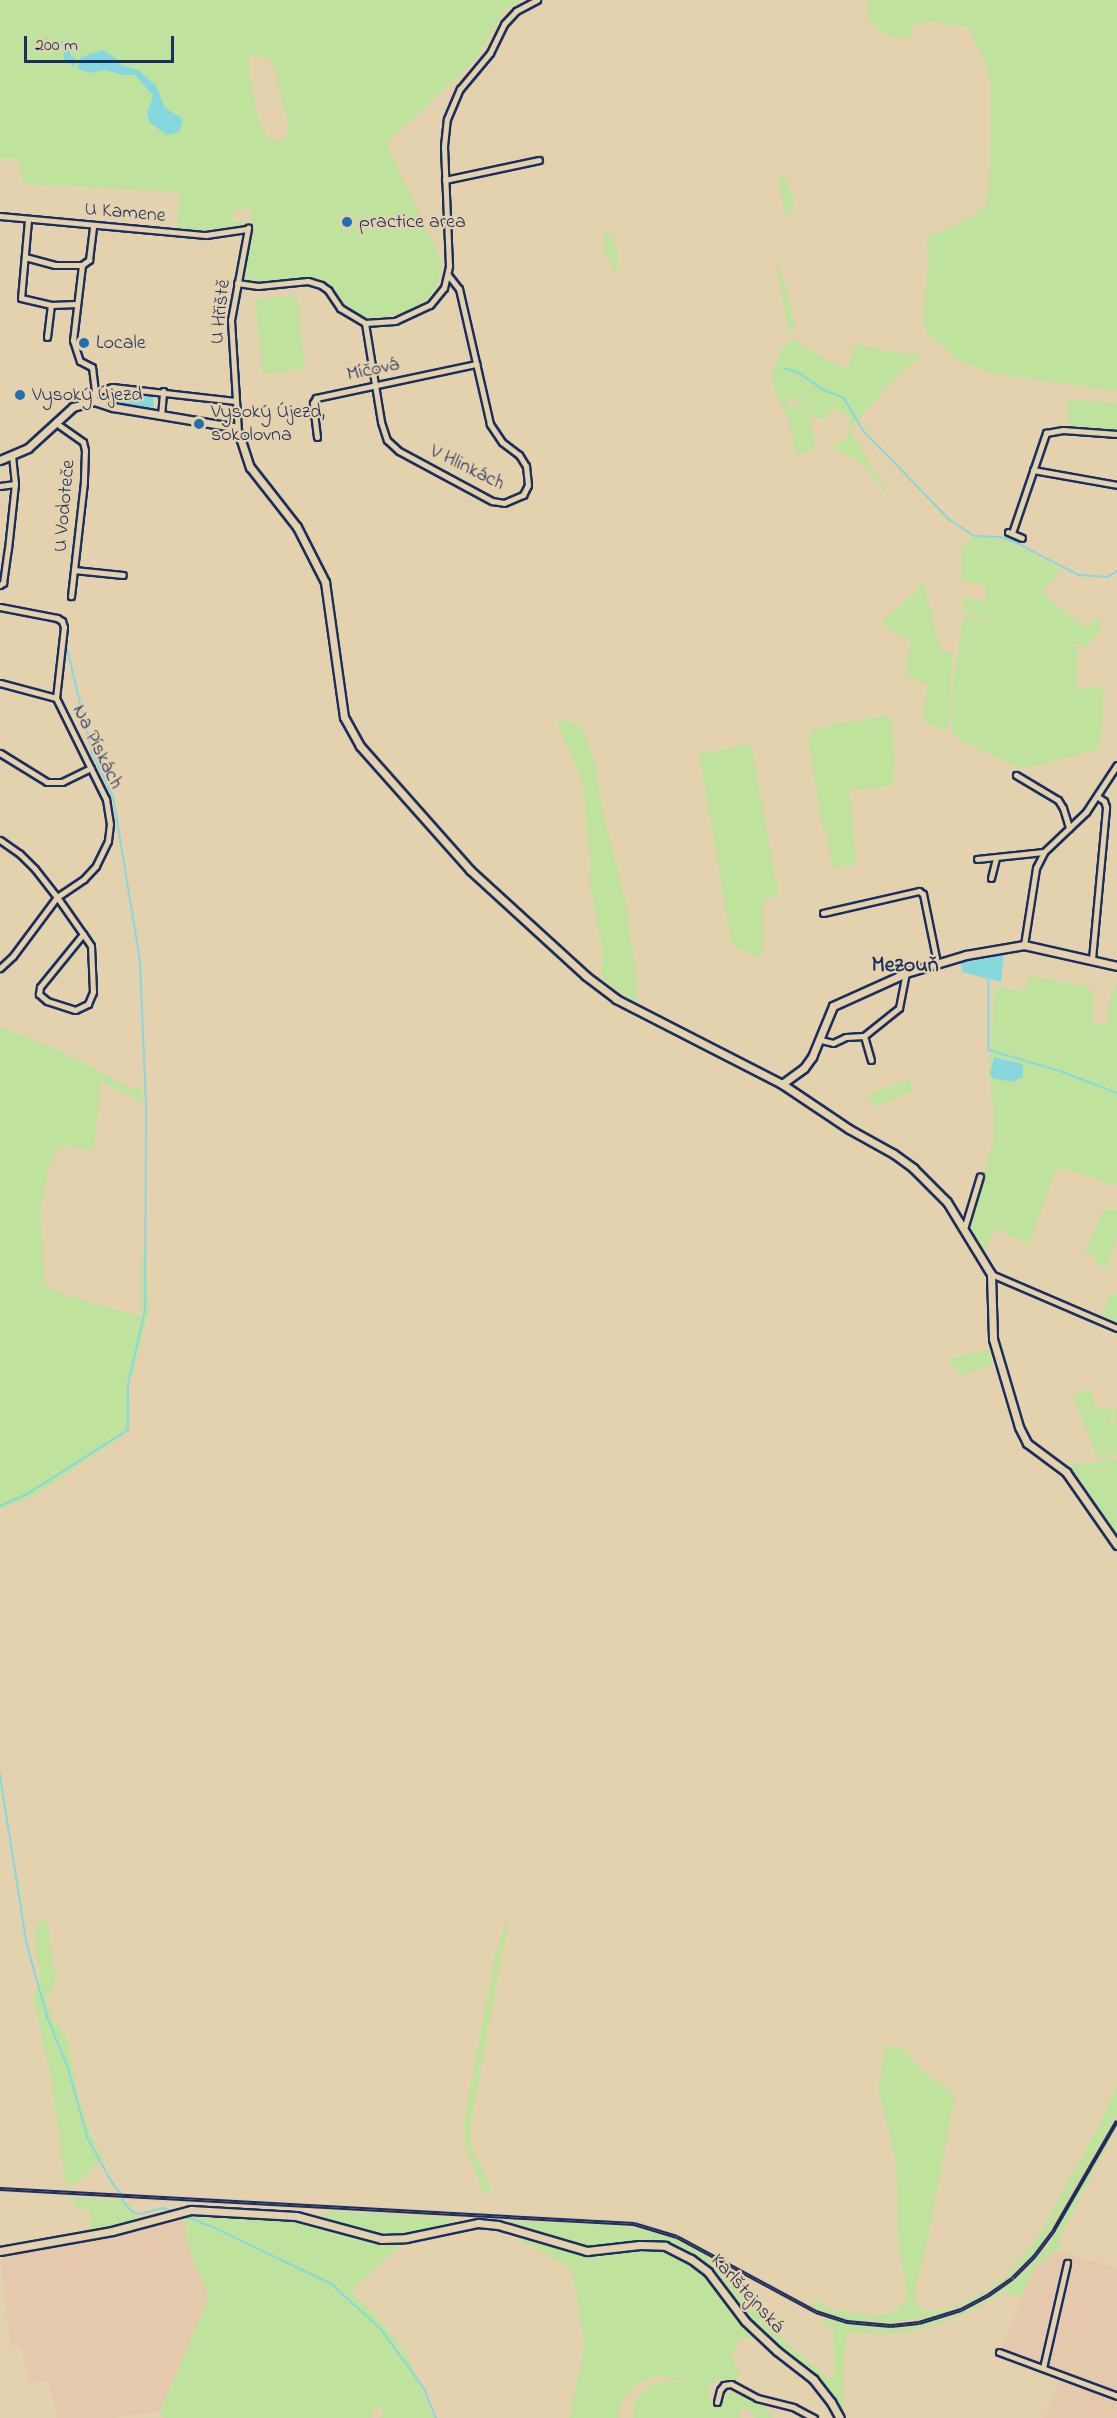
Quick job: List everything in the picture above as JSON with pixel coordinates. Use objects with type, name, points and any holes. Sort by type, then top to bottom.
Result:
[{"type":"street","points":[[237,283],[258,286],[308,281],[321,285],[328,290],[340,308],[365,323],[384,323],[419,312],[437,297],[448,275],[444,133],[456,96],[490,53],[510,17],[537,0]]},
{"type":"street","points":[[445,180],[539,160]]},
{"type":"street","name":"U Kamene","points":[[0,216],[206,235],[248,227]]},
{"type":"street","points":[[28,220],[21,298],[51,305],[77,304]]},
{"type":"street","points":[[25,257],[55,265],[82,265],[89,260],[93,225]]},
{"type":"street","name":"U Hřiště","points":[[239,434],[231,333],[237,283],[248,227]]},
{"type":"street","points":[[82,265],[73,340],[80,361],[92,367],[94,401]]},
{"type":"street","name":"V Hlinkách","points":[[365,323],[383,432],[393,446],[492,501],[504,503],[523,495],[528,485],[528,472],[523,460],[493,431],[459,289],[448,275]]},
{"type":"street","points":[[47,337],[51,305]]},
{"type":"street","name":"Míčová","points":[[317,437],[313,403],[316,398],[476,364]]},
{"type":"street","points":[[95,392],[112,387],[235,401]]},
{"type":"street","points":[[161,416],[163,391]]},
{"type":"street","points":[[0,460],[28,448],[73,407],[94,401],[161,416],[226,424],[239,434],[250,467],[297,527],[311,550],[328,592],[346,726],[360,746],[470,870],[524,922],[616,999],[782,1084],[913,1168],[947,1202],[991,1274],[993,1339],[1019,1427],[1027,1443],[1066,1472],[1117,1545]]},
{"type":"street","name":"U Vodoteče","points":[[56,423],[83,442],[85,450],[70,596]]},
{"type":"street","points":[[1023,538],[1010,533],[1046,433],[1064,430],[1117,434]]},
{"type":"street","points":[[0,585],[3,582],[8,549],[15,484],[12,456]]},
{"type":"street","points":[[1033,470],[1117,485]]},
{"type":"street","points":[[0,486],[15,484]]},
{"type":"street","name":"U Vodoteče","points":[[74,570],[123,575]]},
{"type":"street","points":[[0,607],[57,618],[62,621],[64,627],[56,698]]},
{"type":"street","name":"Na Pískách","points":[[0,683],[56,698],[108,806],[110,824],[108,841],[100,859],[90,873],[57,897],[13,956],[0,969]]},
{"type":"street","points":[[0,753],[47,782],[62,782],[91,768]]},
{"type":"street","points":[[1024,945],[1036,868],[1044,852],[1098,797],[1117,765]]},
{"type":"street","points":[[1016,775],[1058,800],[1069,828]]},
{"type":"street","points":[[1092,959],[1106,807],[1104,801],[1098,797]]},
{"type":"street","points":[[0,840],[20,854],[57,897],[83,934],[92,950],[93,992],[91,1001],[75,1010],[47,1001],[39,994],[40,987],[83,934]]},
{"type":"street","points":[[977,859],[1044,852]]},
{"type":"street","points":[[991,878],[996,858]]},
{"type":"street","points":[[823,913],[919,891],[923,894],[937,963]]},
{"type":"street","points":[[782,1084],[804,1068],[821,1040],[825,1020],[832,1006],[906,973],[937,963],[1024,945],[1117,966]]},
{"type":"street","points":[[821,1040],[833,1043],[846,1037],[864,1036],[899,1008],[906,973]]},
{"type":"street","points":[[864,1036],[870,1060]]},
{"type":"street","points":[[964,1228],[980,1176]]},
{"type":"street","points":[[991,1274],[1117,1328]]},
{"type":"street","name":"Karlštejnská","points":[[0,2251],[112,2231],[191,2210],[296,2216],[381,2239],[406,2238],[462,2224],[490,2224],[572,2248],[603,2251],[653,2245],[665,2246],[691,2259],[708,2272],[753,2328],[813,2379],[840,2418]]},
{"type":"street","points":[[1043,2368],[1067,2263]]},
{"type":"street","points":[[999,2352],[1117,2396]]},
{"type":"street","points":[[717,2402],[720,2390],[724,2385],[731,2384],[757,2398],[793,2407],[814,2418]]},
{"type":"shaded area","points":[[1117,2115],[1117,2127],[1057,2231],[1025,2271],[991,2298],[962,2313],[920,2326],[891,2329],[846,2325],[815,2315],[676,2240],[634,2227],[0,2192],[0,2186],[635,2221],[678,2234],[817,2309],[839,2316],[891,2323],[919,2320],[960,2307],[987,2293],[1021,2266],[1051,2228]]},
{"type":"shaded area","points":[[177,2217],[184,2220],[190,2252],[209,2298],[160,2411],[111,2418],[57,2418],[49,2383],[45,2381],[29,2383],[22,2349],[10,2345],[0,2255],[138,2231]]},
{"type":"shaded area","points":[[1055,2250],[1117,2268],[1117,2396],[999,2352],[1034,2268]]},
{"type":"shaded area","points":[[1060,2378],[1117,2399],[1117,2418],[1045,2418]]},
{"type":"green space","points":[[0,0],[522,0],[505,9],[475,60],[386,144],[440,257],[441,269],[435,291],[427,300],[406,311],[383,318],[360,316],[342,301],[327,282],[317,278],[263,282],[244,278],[255,224],[251,221],[251,209],[233,210],[232,221],[244,221],[246,225],[206,230],[177,228],[180,192],[23,184],[19,159],[0,159]],"holes":[[[250,54],[270,59],[272,67],[277,68],[277,81],[288,124],[288,133],[280,142],[266,138],[265,129],[261,130],[249,76]]]},
{"type":"green space","points":[[867,0],[1117,0],[1117,391],[992,373],[953,358],[947,349],[928,335],[923,320],[928,267],[927,239],[930,234],[943,232],[972,217],[986,206],[990,182],[991,83],[985,61],[969,28],[935,21],[916,23],[912,26],[912,35],[908,38],[896,38],[882,32],[870,21]]},
{"type":"green space","points":[[781,171],[792,193],[793,209],[786,216],[778,181]]},
{"type":"green space","points":[[603,231],[608,232],[615,244],[618,257],[616,275],[604,249]]},
{"type":"green space","points":[[775,256],[788,294],[795,328],[789,333]]},
{"type":"green space","points":[[297,295],[305,369],[263,374],[255,300]]},
{"type":"green space","points":[[792,339],[841,368],[848,367],[856,344],[901,354],[923,354],[891,382],[850,430],[894,505],[867,469],[854,458],[832,448],[847,438],[851,418],[833,408],[823,420],[812,416],[791,398],[787,399],[787,409],[793,406],[798,407],[809,415],[816,449],[796,455],[788,419],[774,389],[772,372],[781,349]]},
{"type":"green space","points":[[1087,400],[1117,404],[1117,430],[1070,428],[1066,401]]},
{"type":"green space","points":[[982,537],[1011,542],[1062,570],[1041,592],[1085,627],[1097,617],[1102,629],[1086,647],[1064,641],[1078,648],[1076,689],[1104,686],[1102,731],[1097,750],[1022,769],[960,740],[953,734],[949,714],[963,616],[1010,626],[963,612],[963,597],[984,601],[986,599],[985,585],[962,581],[961,548],[971,539]]},
{"type":"green space","points":[[924,583],[940,650],[953,654],[947,732],[922,719],[928,685],[905,675],[911,641],[885,627],[883,621]]},
{"type":"green space","points":[[890,715],[895,758],[892,786],[849,790],[857,864],[833,868],[825,829],[823,829],[808,739],[813,730],[825,726]]},
{"type":"green space","points":[[556,720],[581,725],[595,763],[600,798],[626,905],[637,979],[637,1006],[601,977],[603,952],[589,879],[591,869],[583,783]]},
{"type":"green space","points":[[751,744],[778,891],[778,897],[762,899],[763,953],[758,957],[732,945],[699,754]]},
{"type":"green space","points":[[1029,976],[1089,987],[1094,997],[1091,1021],[1107,1026],[1111,996],[1117,983],[1117,1186],[1071,1170],[1057,1168],[1029,1244],[995,1228],[986,1250],[980,1251],[968,1230],[992,1144],[995,1144],[993,1142],[994,1116],[989,1074],[995,986],[1024,991]],"holes":[[[994,1057],[1013,1061],[1023,1066],[1023,1077],[1012,1082],[992,1078]]]},
{"type":"green space","points":[[0,1027],[65,1053],[130,1088],[142,1087],[142,1106],[138,1101],[101,1081],[94,1147],[90,1150],[60,1145],[49,1165],[40,1210],[45,1284],[50,1289],[140,1316],[142,1310],[142,1254],[146,1252],[149,1311],[135,1366],[137,1373],[131,1375],[129,1382],[130,1422],[125,1434],[34,1496],[0,1510]]},
{"type":"green space","points":[[910,1078],[913,1091],[873,1107],[868,1095]]},
{"type":"green space","points":[[1104,1209],[1117,1209],[1117,1234],[1107,1269],[1096,1264],[1095,1255],[1084,1253]]},
{"type":"green space","points":[[1112,1292],[1117,1294],[1117,1323],[1101,1314]]},
{"type":"green space","points":[[988,1349],[993,1365],[961,1375],[948,1361],[948,1359]]},
{"type":"green space","points":[[1090,1387],[1096,1410],[1111,1406],[1113,1417],[1110,1419],[1111,1424],[1115,1424],[1113,1411],[1117,1408],[1117,1455],[1109,1456],[1101,1429],[1108,1458],[1100,1458],[1096,1454],[1072,1393],[1077,1394]]},
{"type":"green space","points":[[1117,1460],[1117,1536],[1067,1464]]},
{"type":"green space","points":[[510,1913],[470,2129],[471,2146],[492,2190],[480,2194],[481,2188],[466,2148],[463,2126],[495,1955]]},
{"type":"green space","points":[[43,1919],[48,1925],[52,1964],[57,1973],[52,1993],[44,1993],[54,2024],[58,2024],[63,2034],[66,2033],[78,2096],[91,2135],[103,2159],[73,2186],[65,2181],[52,2083],[33,1996],[39,1987],[41,1975],[36,1955],[35,1932],[39,1922]]},
{"type":"green space","points":[[886,2046],[895,2046],[905,2050],[921,2069],[955,2096],[926,2246],[915,2288],[916,2303],[922,2312],[947,2310],[986,2291],[1005,2276],[1036,2240],[1100,2124],[1117,2085],[1117,2115],[1051,2228],[1032,2255],[998,2285],[973,2301],[935,2316],[891,2323],[847,2319],[803,2302],[813,2305],[822,2296],[821,2304],[833,2310],[879,2316],[897,2311],[906,2298],[906,2284],[898,2240],[896,2159],[878,2089]]},
{"type":"green space","points":[[1117,2127],[1058,2241],[1062,2251],[1055,2250],[1034,2268],[1023,2294],[1011,2296],[1003,2291],[990,2301],[956,2318],[918,2330],[890,2334],[848,2332],[843,2362],[843,2417],[834,2400],[815,2377],[763,2334],[710,2270],[679,2248],[653,2241],[588,2248],[491,2220],[618,2225],[676,2239],[748,2279],[733,2275],[733,2280],[784,2340],[829,2379],[835,2373],[833,2329],[821,2321],[827,2319],[876,2329],[905,2328],[950,2318],[991,2298],[1025,2271],[1047,2246]]},
{"type":"green space","points":[[72,2197],[121,2200],[135,2212],[136,2221],[87,2231],[91,2225],[90,2210],[77,2210]]},
{"type":"green space","points":[[327,2211],[455,2218],[449,2223],[405,2235],[371,2234],[326,2219],[321,2215]]},
{"type":"green space","points":[[200,2214],[211,2219],[214,2214],[295,2218],[375,2243],[400,2242],[398,2248],[350,2291],[373,2312],[406,2353],[434,2418],[382,2418],[383,2407],[375,2409],[370,2418],[164,2418],[160,2411],[209,2298],[190,2252],[184,2220]]},
{"type":"green space","points":[[502,2230],[587,2255],[641,2248],[664,2249],[689,2262],[705,2275],[758,2339],[739,2339],[732,2355],[739,2374],[737,2380],[719,2380],[710,2386],[708,2398],[711,2402],[720,2402],[725,2393],[734,2393],[764,2405],[773,2418],[755,2418],[744,2409],[739,2411],[739,2418],[633,2418],[635,2399],[652,2384],[672,2381],[688,2384],[666,2377],[653,2377],[640,2382],[627,2394],[619,2409],[618,2418],[569,2418],[585,2347],[572,2271],[564,2264]]},
{"type":"water","points":[[67,40],[71,44],[70,54],[76,60],[74,67],[64,60],[64,42]]},
{"type":"water","points":[[103,50],[121,65],[138,70],[156,85],[164,107],[183,119],[179,132],[167,135],[150,123],[147,114],[153,96],[135,75],[123,75],[105,70],[90,73],[78,69],[81,57]]},
{"type":"water","points":[[114,392],[153,396],[154,408],[152,410],[113,404]]},
{"type":"water","points":[[1004,955],[1001,982],[962,972],[961,963]]},
{"type":"water","points":[[994,1057],[1019,1063],[1023,1066],[1023,1077],[1012,1082],[992,1078],[990,1073]]},
{"type":"waterway","points":[[45,39],[57,47],[62,42],[66,43]]},
{"type":"waterway","points":[[783,368],[798,372],[822,389],[844,398],[863,430],[949,519],[974,536],[1000,537],[1013,541],[1079,575],[1108,577],[1117,571]]},
{"type":"waterway","points":[[0,1506],[29,1493],[128,1430],[128,1384],[145,1311],[146,1105],[140,961],[113,797],[92,753],[66,645]]},
{"type":"waterway","points":[[989,979],[989,1050],[1060,1071],[1117,1093]]},
{"type":"waterway","points":[[0,1773],[27,1944],[48,2018],[68,2067],[88,2138],[112,2182],[123,2196],[123,2201],[133,2212],[140,2214],[163,2208],[173,2211]]},
{"type":"waterway","points":[[183,2215],[332,2284],[381,2329],[424,2388],[436,2418]]},
{"type":"railway","points":[[0,2189],[634,2224],[677,2237],[816,2312],[847,2322],[891,2326],[919,2323],[961,2310],[989,2295],[1013,2278],[1034,2257],[1054,2230],[1117,2121]]},
{"type":"place","name":"practice area","points":[[347,222]]},
{"type":"place","name":"Locale","points":[[84,343]]},
{"type":"place","name":"Vysoký Újezd","points":[[20,395]]},
{"type":"place","name":"Vysoký Újezd, sokolovna","points":[[199,424]]},
{"type":"district","name":"Mezouň","points":[[905,967]]}]
